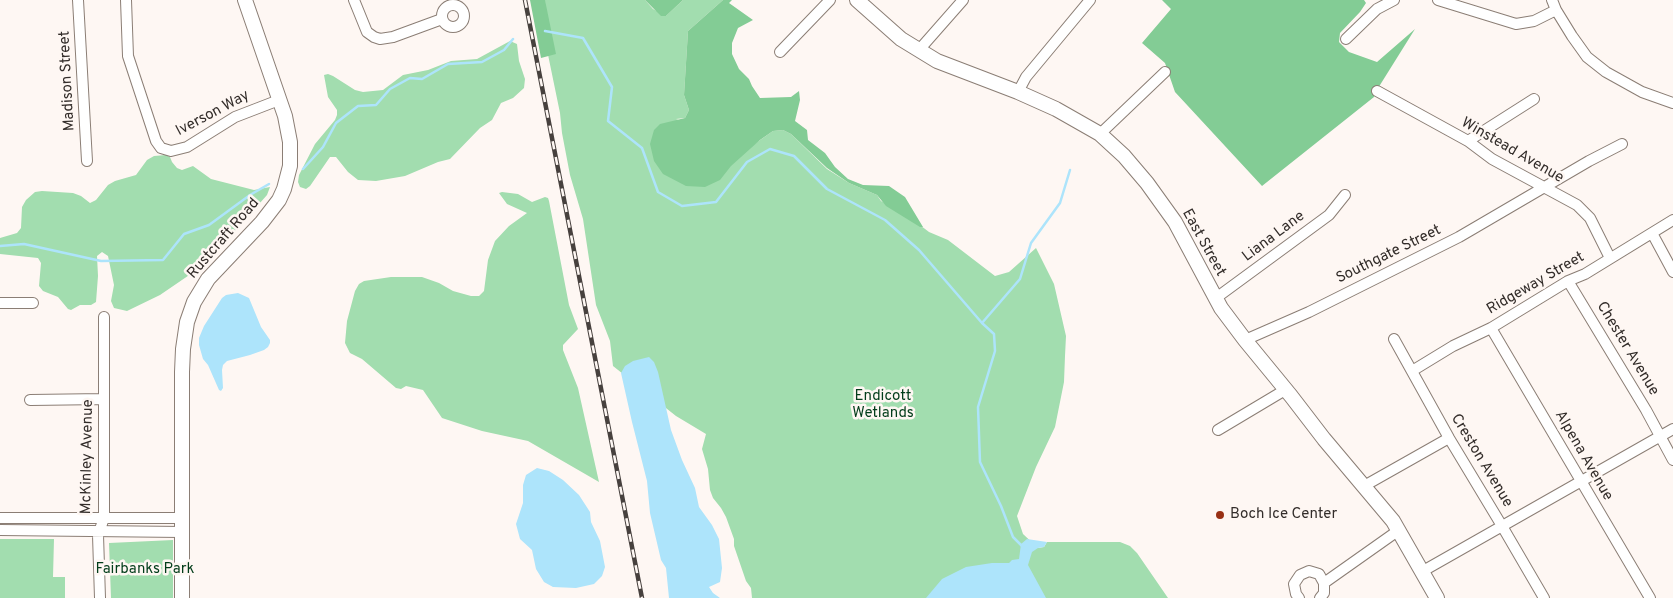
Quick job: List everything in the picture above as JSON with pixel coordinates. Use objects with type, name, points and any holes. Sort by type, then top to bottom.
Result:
[{"type":"main road","name":"Rustcraft Road","points":[[182,598],[182,372],[187,322],[194,302],[208,279],[262,222],[279,200],[290,166],[288,130],[244,0]]},
{"type":"main road","name":"East Street","points":[[856,0],[901,39],[937,61],[1018,92],[1056,109],[1100,134],[1124,156],[1147,183],[1174,222],[1216,298],[1245,340],[1399,530],[1438,598]]},
{"type":"street","name":"Madison Street","points":[[78,0],[87,161]]},
{"type":"street","name":"Iverson Way","points":[[126,0],[128,56],[156,141],[161,148],[171,151],[187,147],[236,117],[279,100]]},
{"type":"street","points":[[354,0],[364,27],[374,37],[393,37],[442,19]]},
{"type":"street","points":[[780,52],[830,0]]},
{"type":"street","points":[[919,50],[963,0]]},
{"type":"street","points":[[1018,92],[1026,77],[1090,0]]},
{"type":"street","points":[[1346,39],[1377,9],[1394,0]]},
{"type":"street","points":[[1438,0],[1516,24],[1534,22],[1554,5],[1587,57],[1606,72],[1642,92],[1673,103]]},
{"type":"street","points":[[1100,134],[1165,72]]},
{"type":"street","name":"Winstead Avenue","points":[[1377,91],[1468,141],[1492,160],[1577,205],[1590,218],[1610,258]]},
{"type":"street","points":[[1468,141],[1534,98]]},
{"type":"street","name":"Southgate Street","points":[[1245,340],[1309,312],[1459,238],[1622,144]]},
{"type":"street","name":"Liana Lane","points":[[1216,298],[1328,215],[1344,194]]},
{"type":"street","name":"Ridgeway Street","points":[[1412,371],[1453,346],[1491,328],[1568,281],[1585,274],[1673,220]]},
{"type":"street","points":[[1652,233],[1673,272]]},
{"type":"street","name":"Chester Avenue","points":[[1568,281],[1646,410],[1673,460]]},
{"type":"street","points":[[0,303],[33,303]]},
{"type":"street","name":"McKinley Avenue","points":[[100,598],[98,535],[104,518],[104,316]]},
{"type":"street","name":"Alpena Avenue","points":[[1491,328],[1650,598]]},
{"type":"street","name":"Creston Avenue","points":[[1394,339],[1449,438],[1544,598]]},
{"type":"street","points":[[1218,430],[1285,390]]},
{"type":"street","points":[[30,400],[104,399]]},
{"type":"street","points":[[1423,571],[1673,429]]},
{"type":"street","points":[[1364,486],[1449,438]]},
{"type":"street","points":[[0,518],[104,518],[182,525]]},
{"type":"street","points":[[0,530],[100,530],[182,525]]},
{"type":"street","points":[[1324,583],[1399,530]]},
{"type":"street","points":[[1299,598],[1294,584],[1296,579],[1304,572],[1314,572],[1322,578],[1324,592],[1320,598]]},
{"type":"green space","points":[[530,0],[545,0],[556,54],[541,58]]},
{"type":"green space","name":"Endicott Wetlands","points":[[545,0],[645,0],[653,9],[666,16],[683,0],[723,0],[688,31],[684,95],[689,110],[685,118],[676,119],[753,145],[773,131],[783,130],[791,134],[827,169],[849,183],[877,195],[881,201],[908,216],[929,232],[948,240],[995,276],[1009,272],[1036,248],[1054,284],[1066,336],[1064,382],[1055,427],[1036,467],[1017,516],[1023,534],[1038,548],[1044,547],[1047,542],[1120,542],[1130,546],[1137,553],[1168,598],[752,598],[751,588],[746,581],[726,517],[710,490],[708,469],[702,449],[706,434],[676,416],[613,366],[610,341],[596,305],[583,219],[570,175],[562,133],[560,113],[546,45]]},
{"type":"green space","points":[[645,0],[683,0],[666,16],[661,16]]},
{"type":"green space","points":[[723,0],[732,0],[729,3],[753,20],[738,28],[732,43],[732,54],[739,69],[749,79],[760,98],[791,97],[799,91],[800,100],[795,121],[807,130],[808,140],[825,153],[835,167],[848,179],[863,185],[889,186],[905,197],[923,227],[886,206],[877,195],[849,183],[827,168],[791,134],[783,130],[773,131],[760,140],[731,166],[720,180],[705,187],[686,186],[663,174],[654,161],[650,144],[654,130],[660,124],[685,118],[689,110],[684,95],[688,31]]},
{"type":"green space","points":[[1162,0],[1364,0],[1366,3],[1360,12],[1340,33],[1339,42],[1349,52],[1377,62],[1415,29],[1374,97],[1262,186],[1175,92],[1165,63],[1142,43],[1171,9]]},
{"type":"green space","points":[[510,41],[517,44],[519,61],[525,79],[524,88],[513,98],[501,103],[492,120],[480,128],[450,159],[405,176],[376,181],[358,180],[348,172],[336,157],[330,157],[310,186],[306,189],[300,187],[298,182],[299,175],[315,144],[337,115],[337,110],[328,97],[324,75],[333,76],[355,90],[363,92],[383,90],[403,75],[428,70],[451,61],[477,59]]},
{"type":"green space","points":[[166,155],[170,157],[177,168],[182,170],[193,166],[211,179],[254,190],[270,187],[267,195],[201,267],[160,295],[127,311],[114,308],[111,301],[114,285],[108,256],[102,252],[97,256],[96,302],[91,305],[80,305],[71,310],[58,297],[43,291],[39,286],[41,263],[38,258],[0,254],[0,238],[17,233],[21,228],[22,207],[26,200],[35,192],[73,193],[90,203],[96,200],[108,185],[136,175],[147,160],[154,156]]},
{"type":"green space","points":[[499,193],[518,194],[532,202],[545,197],[548,198],[569,305],[578,329],[563,345],[563,350],[578,388],[599,482],[528,441],[482,431],[442,418],[423,390],[406,386],[401,389],[396,388],[362,359],[350,353],[345,343],[347,321],[355,291],[359,284],[364,281],[391,277],[422,277],[439,283],[453,291],[471,296],[479,296],[484,291],[488,260],[495,241],[509,226],[527,213],[507,204]]},
{"type":"green space","name":"Fairbanks Park","points":[[0,539],[54,539],[53,577],[65,577],[65,598],[0,598]]},
{"type":"green space","name":"Fairbanks Park","points":[[173,540],[173,598],[111,598],[109,543]]},
{"type":"water","points":[[238,293],[249,298],[270,343],[264,350],[227,361],[223,365],[222,370],[223,388],[221,391],[203,359],[199,338],[204,326],[222,298],[226,295]]},
{"type":"water","points":[[649,357],[654,362],[658,372],[671,430],[695,488],[699,507],[719,539],[722,568],[720,582],[709,587],[720,598],[669,598],[666,568],[661,560],[650,513],[647,481],[621,373],[625,366],[633,361]]},
{"type":"water","points":[[537,468],[549,471],[563,480],[579,495],[590,512],[591,522],[600,541],[605,567],[602,576],[594,584],[576,588],[553,587],[544,582],[536,569],[532,550],[520,539],[516,524],[523,503],[523,485],[526,475]]},
{"type":"water","points":[[1027,539],[1047,542],[1044,547],[1032,552],[1028,565],[1046,598],[926,598],[942,579],[966,567],[992,563],[1009,563],[1012,560],[1019,559],[1021,544]]},
{"type":"waterway","points":[[545,31],[583,38],[612,87],[608,121],[642,148],[658,192],[682,206],[716,202],[747,162],[770,149],[794,156],[827,189],[885,220],[919,250],[982,323],[1020,279],[1031,243],[1060,203],[1070,170]]},
{"type":"waterway","points":[[303,169],[323,147],[336,123],[358,106],[376,105],[390,89],[410,78],[422,79],[448,64],[482,62],[504,50],[513,39]]},
{"type":"waterway","points":[[0,246],[24,244],[101,261],[163,260],[184,234],[209,225],[250,195],[269,184]]},
{"type":"waterway","points":[[982,323],[994,334],[995,351],[978,407],[980,462],[1001,506],[1013,537],[1023,547]]},
{"type":"railway","points":[[525,0],[642,598]]},
{"type":"place","name":"Boch Ice Center","points":[[1220,515]]}]
